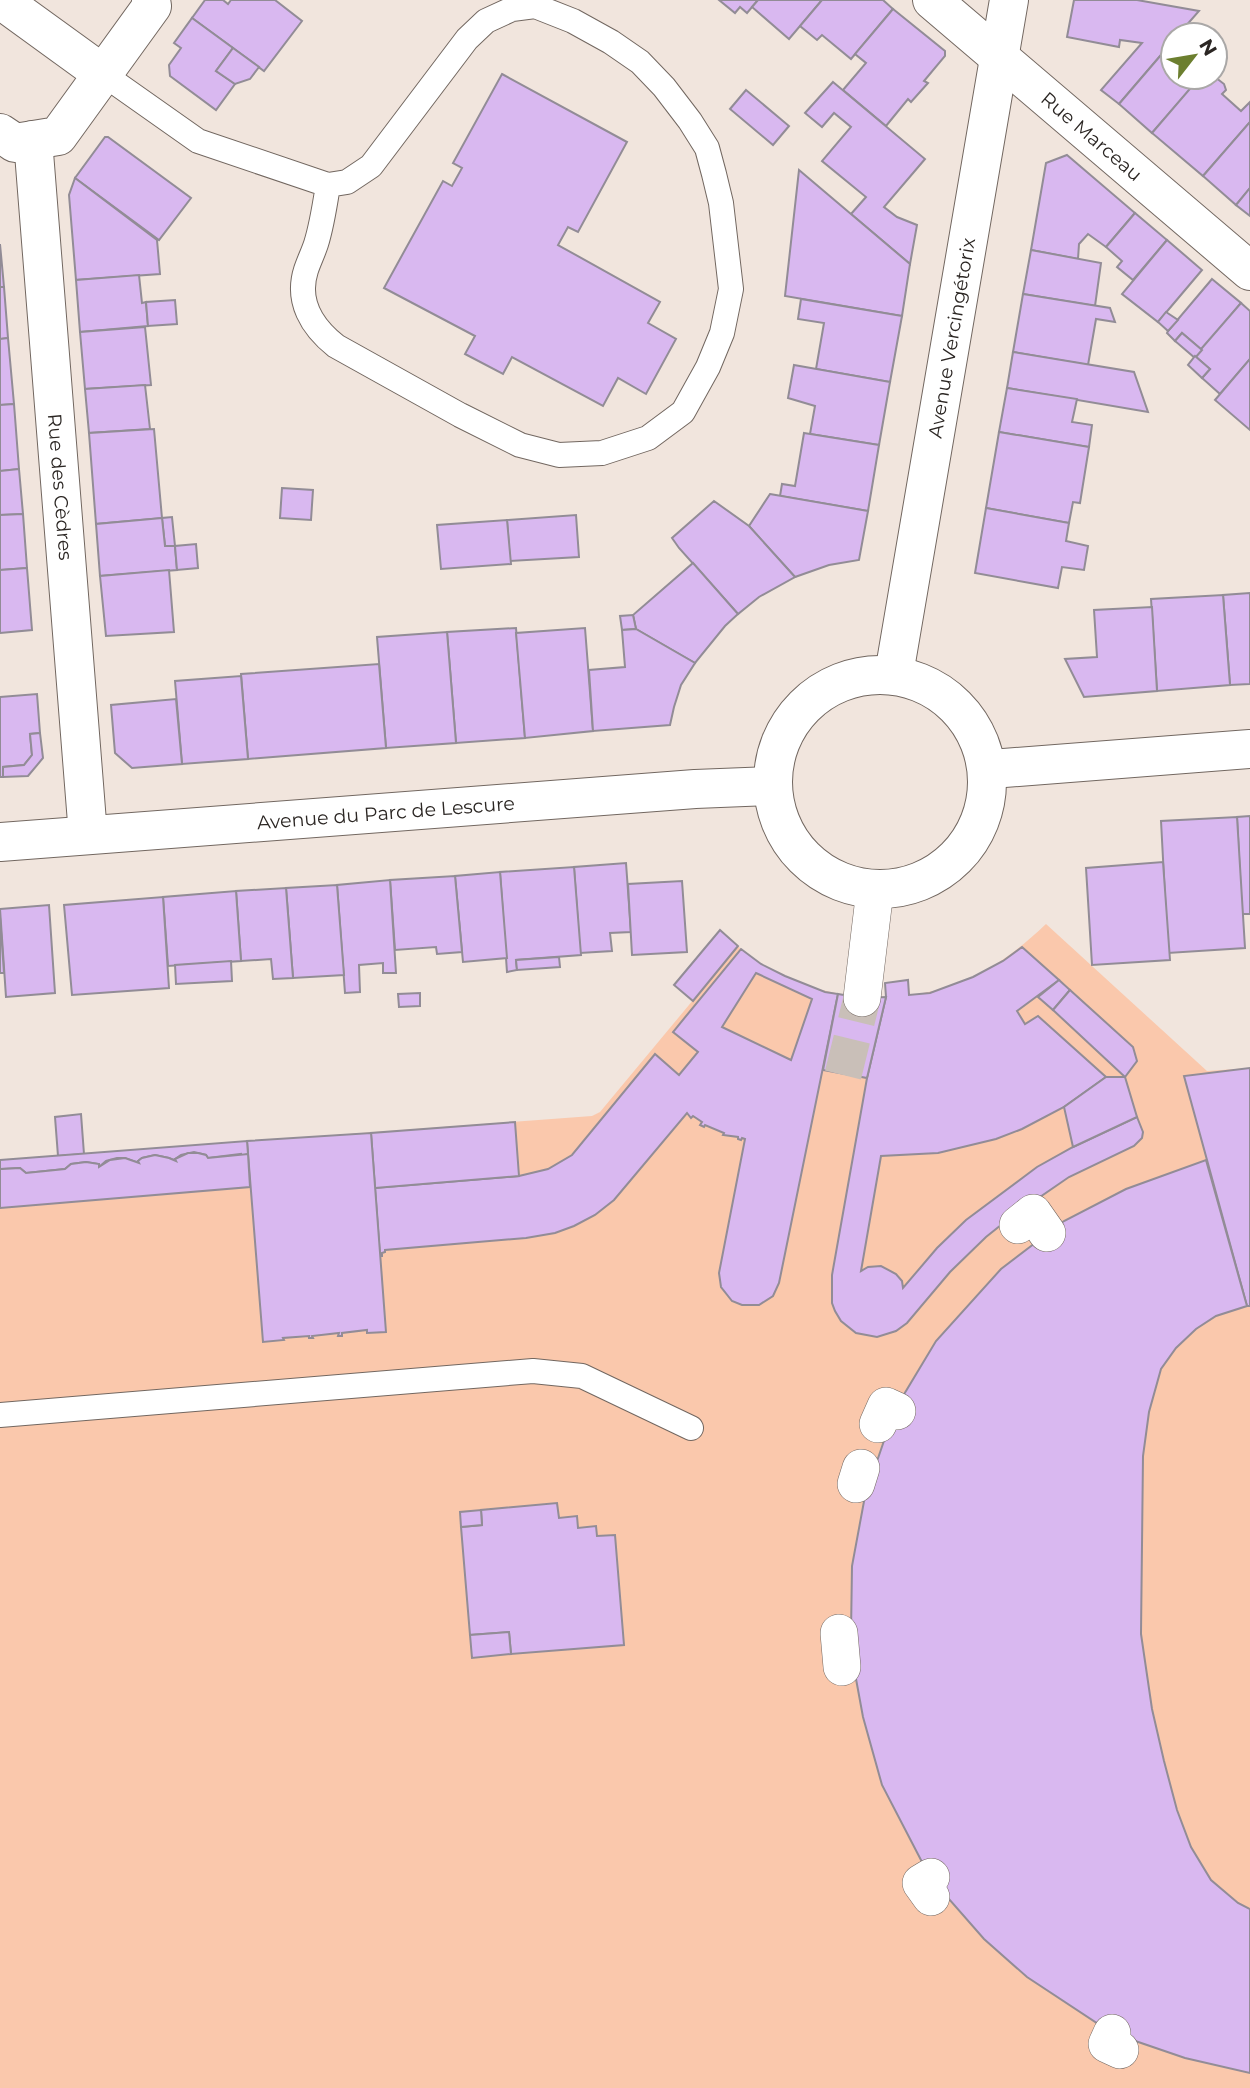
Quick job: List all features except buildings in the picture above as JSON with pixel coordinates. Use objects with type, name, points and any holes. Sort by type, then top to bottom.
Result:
[{"type":"street","points":[[16,137],[58,136],[152,6],[151,0]]},
{"type":"street","name":"Rue Marceau","points":[[932,0],[1250,271]]},
{"type":"street","name":"Avenue Vercingétorix","points":[[894,674],[1009,0]]},
{"type":"street","points":[[11,12],[103,74]]},
{"type":"street","name":"Rue des Cèdres","points":[[16,137],[88,835]]},
{"type":"street","points":[[894,674],[928,685],[957,707],[978,736],[987,771],[985,808],[970,842],[945,869],[912,885],[875,890],[843,884],[815,868],[793,845],[778,817],[772,786],[777,748],[794,715],[822,690],[856,676],[894,674]]},
{"type":"street","points":[[987,771],[1250,749]]},
{"type":"street","name":"Avenue du Parc de Lescure","points":[[0,842],[695,789],[772,786]]},
{"type":"street","points":[[862,998],[875,890]]},
{"type":"lane","points":[[103,74],[198,141],[328,185],[347,182],[372,166],[467,39],[486,21],[512,9],[535,6],[573,21],[611,42],[640,62],[691,121],[707,148],[721,203],[731,289],[722,334],[708,367],[683,412],[649,438],[602,453],[559,455],[520,445],[336,346],[320,333],[308,311],[303,294],[305,272],[317,242],[328,185]]},
{"type":"lane","points":[[0,1415],[533,1371],[582,1376],[691,1428]]},
{"type":"shaded area","points":[[1046,924],[1207,1071],[1250,1068],[1250,2088],[0,2088],[0,1160],[592,1116],[600,1112],[738,946],[769,969],[807,985],[846,995],[885,997],[885,983],[908,980],[910,995],[967,979],[1016,950]]},
{"type":"tunnel","points":[[843,1075],[862,998]]}]
